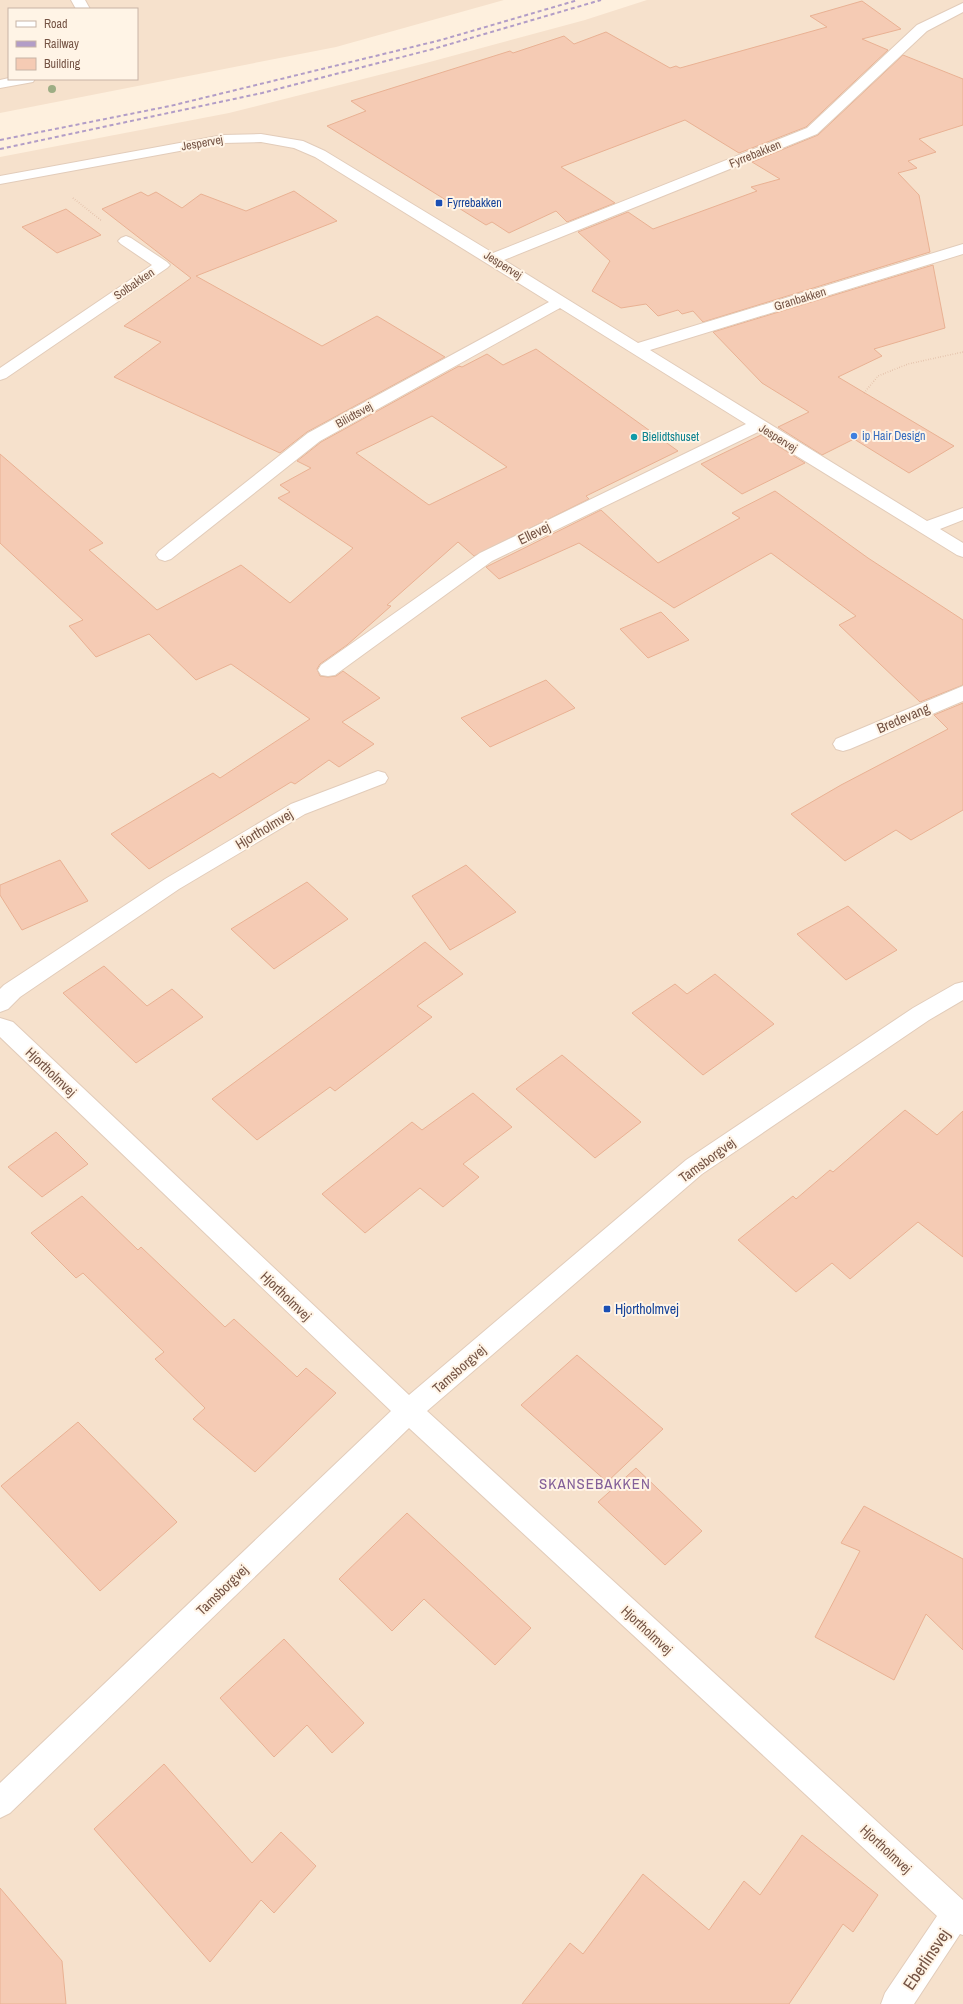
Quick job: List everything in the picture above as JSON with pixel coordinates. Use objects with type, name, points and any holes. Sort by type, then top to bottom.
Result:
[{"type":"street","name":"Fyrrebakken","points":[[493,258],[812,131],[922,28],[963,7]]},
{"type":"street","points":[[0,84],[22,80]]},
{"type":"street","name":"Jespervej","points":[[0,180],[223,139],[261,138],[298,144],[320,154],[493,258],[560,302],[963,551]]},
{"type":"street","name":"Solbakken","points":[[0,375],[162,265],[126,241]]},
{"type":"street","name":"Granbakken","points":[[637,349],[963,249]]},
{"type":"street","name":"Bilidtsvej","points":[[165,555],[314,437],[560,302]]},
{"type":"street","name":"Ellevej","points":[[328,670],[486,557],[758,425]]},
{"type":"street","points":[[926,528],[963,514]]},
{"type":"street","name":"Bredevang","points":[[843,744],[963,693]]},
{"type":"street","name":"Hjortholmvej","points":[[0,1003],[12,991],[172,884],[298,809],[378,778]]},
{"type":"street","name":"Tamsborgvej","points":[[0,1803],[409,1412],[694,1167],[922,1014],[963,990]]},
{"type":"street","name":"Hjortholmvej","points":[[0,1027],[4,1028],[409,1412],[960,1917]]},
{"type":"street","name":"Eberlinsvej","points":[[896,2004],[960,1917]]},
{"type":"path","points":[[42,172],[126,241]]},
{"type":"path","points":[[864,393],[878,376],[908,364],[963,352]]},
{"type":"shaded area","points":[[0,0],[504,0],[336,47],[0,113]]},
{"type":"shaded area","points":[[647,0],[963,0],[963,2004],[0,2004],[0,157],[229,113],[426,63],[585,20]]},
{"type":"building","points":[[862,1],[901,29],[862,39],[888,50],[806,127],[739,153],[685,120],[561,167],[615,203],[567,222],[556,211],[509,233],[492,222],[486,225],[327,126],[366,111],[351,101],[510,51],[513,53],[564,36],[574,44],[606,32],[670,68],[676,66],[680,68],[827,27],[810,16]]},
{"type":"building","points":[[903,55],[963,79],[963,125],[919,139],[936,152],[908,161],[917,168],[898,173],[919,195],[930,252],[703,322],[693,311],[682,314],[678,310],[658,316],[646,304],[621,308],[592,291],[610,261],[578,232],[628,212],[653,229],[757,191],[751,187],[780,179],[752,162],[818,135]]},
{"type":"building","points":[[294,191],[337,221],[196,276],[322,346],[377,316],[445,357],[307,432],[280,453],[114,377],[161,342],[124,326],[191,278],[102,209],[141,192],[148,196],[156,192],[182,208],[201,194],[246,211]]},
{"type":"building","points":[[66,209],[101,235],[57,253],[22,227]]},
{"type":"building","points":[[933,265],[945,328],[874,349],[882,356],[838,377],[954,446],[909,473],[854,439],[822,455],[778,427],[809,412],[762,383],[713,332]]},
{"type":"building","points":[[536,349],[678,451],[586,496],[589,499],[474,556],[458,542],[387,605],[391,606],[347,645],[320,664],[317,669],[320,676],[328,677],[336,676],[343,671],[380,698],[342,722],[374,744],[339,767],[329,760],[295,784],[291,782],[149,869],[111,834],[213,773],[220,778],[310,719],[231,664],[196,680],[149,634],[96,657],[69,626],[83,620],[0,543],[0,454],[103,543],[89,550],[157,610],[241,565],[290,603],[353,548],[278,498],[290,492],[280,485],[311,468],[297,461],[321,442],[459,366],[462,367],[487,354],[503,365]],"holes":[[[432,416],[507,467],[429,505],[356,453]]]},
{"type":"building","points":[[761,435],[805,463],[742,494],[701,464]]},
{"type":"building","points":[[775,491],[868,558],[963,620],[963,685],[920,702],[839,625],[856,616],[771,553],[674,608],[579,543],[499,579],[486,567],[601,510],[658,563],[740,518],[732,513]]},
{"type":"building","points":[[661,612],[689,640],[648,658],[620,629]]},
{"type":"building","points":[[546,680],[575,708],[490,747],[461,718]]},
{"type":"building","points":[[963,703],[963,810],[911,840],[896,830],[845,861],[791,814],[841,785],[948,729],[934,715]]},
{"type":"building","points":[[60,860],[88,901],[22,930],[0,895],[0,885]]},
{"type":"building","points":[[466,865],[516,912],[450,950],[412,896]]},
{"type":"building","points":[[307,882],[348,919],[274,969],[231,929]]},
{"type":"building","points":[[848,906],[897,950],[846,980],[797,934]]},
{"type":"building","points":[[425,942],[463,974],[417,1006],[432,1017],[335,1091],[330,1087],[257,1140],[212,1099]]},
{"type":"building","points":[[104,966],[147,1006],[172,989],[203,1017],[136,1063],[63,993]]},
{"type":"building","points":[[715,974],[774,1024],[703,1075],[632,1013],[675,984],[687,994]]},
{"type":"building","points":[[562,1055],[641,1122],[595,1158],[516,1089]]},
{"type":"building","points":[[473,1093],[512,1127],[463,1164],[479,1177],[443,1207],[420,1188],[365,1233],[322,1194],[412,1122],[422,1130]]},
{"type":"building","points":[[905,1110],[937,1135],[963,1111],[963,1257],[918,1222],[850,1279],[832,1263],[796,1292],[738,1240],[793,1196],[796,1199],[830,1170],[833,1172]]},
{"type":"building","points":[[56,1132],[88,1164],[42,1197],[8,1167]]},
{"type":"building","points":[[82,1196],[138,1250],[141,1247],[225,1327],[234,1319],[297,1377],[306,1368],[336,1393],[255,1472],[193,1419],[205,1408],[155,1359],[164,1352],[83,1273],[76,1278],[31,1233]]},
{"type":"building","points":[[577,1355],[663,1429],[607,1482],[521,1405]]},
{"type":"building","points":[[78,1422],[177,1522],[100,1591],[1,1486]]},
{"type":"building","points":[[636,1468],[702,1531],[665,1565],[598,1502]]},
{"type":"building","points":[[864,1506],[963,1559],[963,1650],[926,1614],[894,1680],[815,1637],[860,1551],[841,1543]]},
{"type":"building","points":[[407,1513],[531,1628],[495,1665],[424,1599],[392,1631],[339,1579]]},
{"type":"building","points":[[284,1639],[364,1723],[332,1753],[307,1725],[274,1757],[220,1698]]},
{"type":"building","points":[[164,1764],[252,1863],[281,1832],[316,1866],[274,1913],[261,1900],[210,1962],[94,1829]]},
{"type":"building","points":[[802,1835],[878,1895],[853,1932],[843,1924],[789,2004],[522,2004],[570,1943],[583,1954],[643,1874],[709,1930],[744,1881],[760,1895]]},
{"type":"building","points":[[0,1888],[62,1961],[66,2004],[0,2004]]},
{"type":"railway","points":[[0,140],[170,106],[441,40],[578,0]]},
{"type":"railway","points":[[0,149],[262,93],[433,49],[601,0]]},
{"type":"place","name":"Fyrrebakken","points":[[439,203]]},
{"type":"place","name":"ip Hair Design","points":[[854,436]]},
{"type":"place","name":"Bielidtshuset","points":[[634,437]]},
{"type":"place","name":"Hjortholmvej","points":[[607,1309]]},
{"type":"district","name":"SKANSEBAKKEN","points":[[595,1483]]}]
